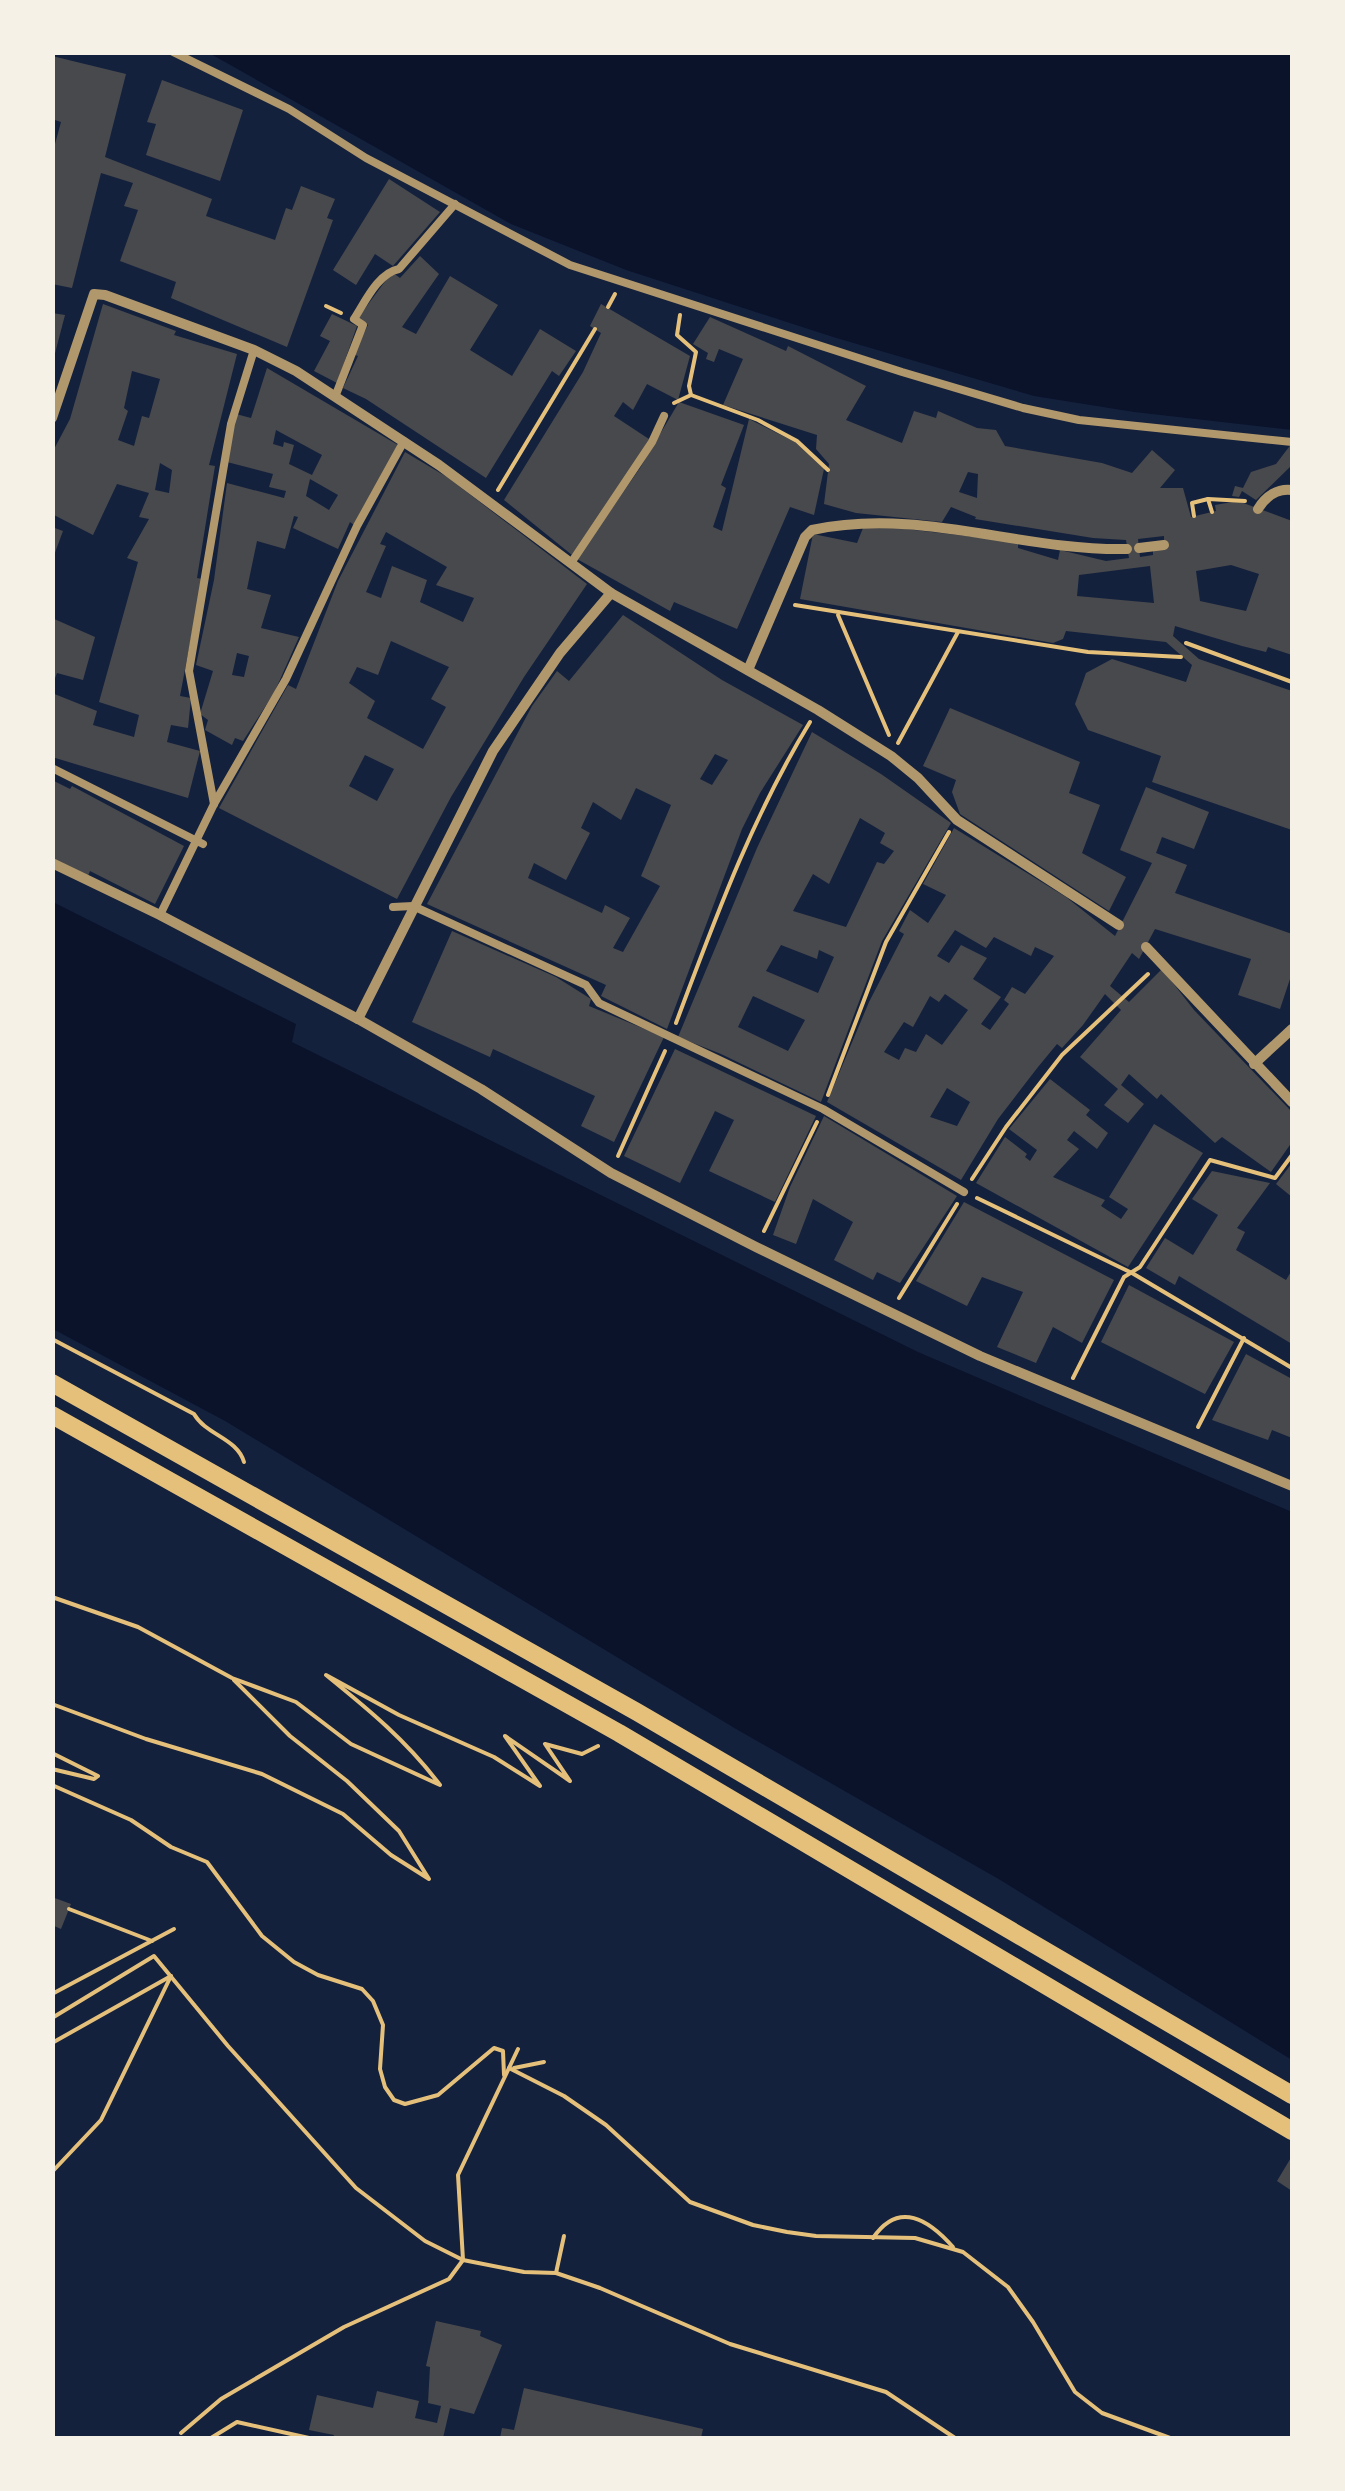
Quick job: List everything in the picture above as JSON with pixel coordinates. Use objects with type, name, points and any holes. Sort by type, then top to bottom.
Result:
[{"type":"main road","points":[[52,1383],[637,1712],[1292,2095]]},
{"type":"main road","points":[[52,1415],[619,1733],[1292,2131]]},
{"type":"street","points":[[173,52],[289,109],[366,158],[570,265],[1023,408],[1098,422],[1292,442]]},
{"type":"street","points":[[336,397],[362,326],[354,319],[376,286],[391,270],[399,269],[455,204]]},
{"type":"street","points":[[52,418],[94,294],[254,350],[296,371],[404,441],[611,593],[818,710],[891,756],[918,778],[957,820],[1119,925]]},
{"type":"street","points":[[214,804],[189,671],[231,424],[254,350]]},
{"type":"street","points":[[571,563],[652,442],[664,416]]},
{"type":"street","points":[[160,915],[200,843],[214,804],[286,679],[357,526],[404,441]]},
{"type":"street","points":[[1259,507],[1283,488],[1292,490]]},
{"type":"street","points":[[748,670],[805,537],[812,530],[898,521],[1092,548],[1164,545]]},
{"type":"street","points":[[358,1018],[493,752],[560,653],[611,593]]},
{"type":"street","points":[[52,768],[200,843]]},
{"type":"street","points":[[52,863],[358,1018],[481,1089],[611,1173],[756,1246],[1065,1394],[1292,1486]]},
{"type":"street","points":[[394,906],[413,906],[586,984],[599,1002],[823,1109],[964,1192]]},
{"type":"street","points":[[1146,948],[1292,1102]]},
{"type":"street","points":[[1254,1064],[1292,1030]]},
{"type":"path","points":[[490,502],[595,329]]},
{"type":"path","points":[[677,335],[696,352],[691,394],[758,420],[797,441],[828,470]]},
{"type":"path","points":[[1194,516],[1192,503],[1208,499],[1240,499],[1259,507]]},
{"type":"path","points":[[1208,499],[1212,512]]},
{"type":"path","points":[[777,602],[1088,652],[1181,657]]},
{"type":"path","points":[[837,612],[895,748],[958,632]]},
{"type":"path","points":[[1186,644],[1292,682]]},
{"type":"path","points":[[611,1173],[670,1038],[750,832],[778,775],[818,710]]},
{"type":"path","points":[[756,1246],[823,1109],[886,942],[957,820]]},
{"type":"path","points":[[890,1312],[1006,1127],[1062,1055],[1162,961]]},
{"type":"path","points":[[1065,1394],[1124,1278],[1140,1267],[1210,1160],[1274,1178],[1292,1155]]},
{"type":"path","points":[[964,1192],[1132,1274],[1292,1368]]},
{"type":"path","points":[[52,1338],[194,1414],[200,1424],[238,1448],[244,1462]]},
{"type":"path","points":[[1189,1445],[1244,1338]]},
{"type":"path","points":[[52,1597],[138,1627],[232,1678],[296,1702],[352,1744],[440,1784],[395,1732],[326,1674],[400,1715],[494,1757],[540,1786],[505,1736],[570,1782],[545,1744],[582,1754],[619,1733]]},
{"type":"path","points":[[52,1704],[262,1774],[343,1814],[391,1855],[429,1879],[399,1831],[347,1781],[290,1736],[232,1678]]},
{"type":"path","points":[[52,1753],[98,1776],[94,1779],[52,1769]]},
{"type":"path","points":[[52,1785],[131,1820],[171,1847],[208,1862],[262,1936],[294,1962],[318,1975],[362,1989],[383,2025],[380,2069],[394,2100],[405,2104],[438,2095],[494,2048],[504,2051],[504,2079]]},
{"type":"path","points":[[69,1909],[152,1941]]},
{"type":"path","points":[[52,1994],[174,1929]]},
{"type":"path","points":[[52,2018],[154,1956],[228,2046],[356,2188],[425,2241],[463,2260],[524,2272],[556,2273],[730,2344],[886,2392],[955,2438]]},
{"type":"path","points":[[52,2042],[170,1976]]},
{"type":"path","points":[[52,2172],[102,2120],[170,1976]]},
{"type":"path","points":[[181,2433],[221,2399],[344,2326],[448,2279],[463,2260],[458,2175],[518,2049]]},
{"type":"path","points":[[510,2068],[544,2062]]},
{"type":"path","points":[[510,2068],[564,2096],[606,2125],[690,2202],[787,2232],[915,2238],[954,2248]]},
{"type":"path","points":[[873,2238],[895,2218],[927,2222],[954,2248],[1008,2287],[1075,2392],[1102,2412],[1170,2438]]},
{"type":"path","points":[[556,2273],[564,2236]]},
{"type":"path","points":[[212,2438],[237,2422],[309,2438]]},
{"type":"path","points":[[1238,2438],[1245,2438]]},
{"type":"water","points":[[209,53],[1292,53],[1292,430],[1034,396],[626,270],[511,224]]},
{"type":"water","points":[[53,902],[296,1024],[292,1042],[918,1352],[1292,1512],[1292,2060],[1002,1881],[736,1729],[225,1421],[53,1329]]},
{"type":"building","points":[[52,56],[126,74],[105,157],[212,199],[206,216],[275,240],[286,208],[292,210],[301,186],[335,199],[327,218],[333,220],[287,347],[171,298],[176,282],[120,261],[138,210],[124,206],[133,183],[101,173],[72,288],[52,284],[52,155],[61,122],[52,119]]},
{"type":"building","points":[[162,80],[243,110],[220,181],[146,155],[156,124],[147,122]]},
{"type":"building","points":[[389,179],[440,212],[393,266],[375,254],[356,285],[333,270]]},
{"type":"building","points":[[420,256],[439,274],[402,327],[416,334],[450,276],[498,305],[470,350],[512,376],[540,329],[576,351],[559,376],[552,371],[486,478],[343,388],[358,356],[353,354],[368,325],[358,318],[392,272],[400,278]]},
{"type":"building","points":[[103,304],[176,331],[174,335],[237,354],[209,465],[215,466],[197,578],[202,579],[180,696],[191,698],[188,728],[171,725],[167,742],[200,751],[188,798],[52,757],[52,693],[97,711],[93,725],[134,737],[139,715],[99,702],[138,562],[127,558],[149,519],[139,517],[149,493],[117,484],[93,535],[52,514],[52,453],[70,419]],"holes":[[[132,371],[160,379],[149,418],[142,416],[134,446],[118,440],[128,411],[124,408]],[[160,463],[172,470],[169,493],[155,490]]]},
{"type":"building","points":[[601,304],[690,356],[678,400],[647,384],[633,410],[623,402],[614,416],[652,441],[572,555],[504,500],[583,372],[601,333],[590,326]]},
{"type":"building","points":[[52,313],[65,315],[54,357],[52,357]]},
{"type":"building","points":[[332,314],[357,326],[337,383],[314,371],[330,341],[320,336]]},
{"type":"building","points":[[710,317],[786,351],[788,346],[866,386],[846,420],[902,443],[914,411],[936,418],[938,411],[977,428],[996,430],[1005,446],[1102,463],[1132,473],[1152,450],[1175,470],[1160,488],[1183,488],[1191,517],[1216,511],[1215,505],[1238,501],[1292,521],[1292,655],[1268,647],[1266,652],[1175,626],[1173,636],[1199,659],[1292,691],[1292,830],[1152,782],[1161,756],[1088,730],[1075,704],[1086,673],[1112,659],[1186,682],[1192,665],[1166,642],[1066,631],[1063,639],[1053,643],[800,599],[813,534],[857,543],[863,528],[897,528],[1018,542],[1018,548],[1058,560],[1060,550],[1106,561],[1129,558],[1126,540],[975,519],[951,507],[942,522],[856,513],[824,504],[829,464],[816,449],[817,435],[723,405],[743,359],[719,349],[714,362],[693,344]],"holes":[[[968,472],[978,474],[977,498],[959,492]],[[1164,536],[1164,547],[1153,548],[1153,555],[1140,557],[1138,539]],[[1231,565],[1259,574],[1246,611],[1200,601],[1196,571]],[[1150,566],[1154,603],[1077,596],[1079,575]]]},
{"type":"building","points":[[267,368],[398,445],[354,525],[350,522],[338,549],[293,528],[298,517],[294,516],[285,549],[257,541],[247,589],[271,595],[261,628],[299,637],[274,693],[243,741],[235,738],[232,745],[205,730],[208,720],[200,714],[213,671],[196,665],[214,580],[227,483],[284,498],[286,491],[269,487],[273,474],[227,462],[236,414],[251,418]],"holes":[[[276,430],[322,455],[312,475],[289,464],[294,445],[273,444]],[[310,479],[338,495],[329,510],[306,496]],[[237,653],[249,656],[244,677],[232,675]]]},
{"type":"building","points":[[679,402],[744,425],[721,485],[726,488],[713,527],[722,531],[749,419],[795,442],[824,469],[814,515],[790,507],[737,629],[674,602],[670,611],[577,559],[640,468]]},
{"type":"building","points":[[1292,443],[1292,465],[1256,500],[1242,491],[1239,497],[1232,496],[1235,486],[1243,488],[1251,472],[1276,464]]},
{"type":"building","points":[[405,452],[447,477],[587,584],[524,677],[451,797],[397,899],[219,808],[288,685],[296,689],[338,581]],"holes":[[[386,532],[447,567],[436,585],[474,598],[463,622],[420,602],[427,580],[392,566],[381,598],[366,592],[386,546],[380,544]],[[391,641],[449,667],[431,699],[446,707],[423,749],[367,718],[375,701],[349,683],[357,667],[378,675]],[[365,755],[394,769],[377,801],[349,786]]]},
{"type":"building","points":[[52,527],[63,531],[53,558],[52,558]]},
{"type":"building","points":[[623,615],[722,680],[803,725],[742,829],[667,1029],[601,996],[606,985],[427,904],[532,706],[557,671],[569,681]],"holes":[[[715,754],[728,760],[712,785],[700,779]],[[636,788],[671,805],[641,876],[660,886],[623,952],[613,948],[630,918],[605,905],[602,913],[528,878],[534,863],[566,880],[590,833],[581,828],[593,802],[621,820]]]},
{"type":"building","points":[[52,618],[95,637],[83,680],[57,673],[52,686]]},
{"type":"building","points":[[950,708],[1080,762],[1069,793],[1100,805],[1082,853],[1126,877],[1109,911],[960,814],[952,792],[956,780],[923,766]]},
{"type":"building","points":[[812,732],[951,823],[882,941],[821,1102],[678,1037],[757,848]],"holes":[[[860,818],[885,833],[880,843],[894,851],[884,864],[877,862],[846,927],[793,911],[813,874],[829,884]],[[781,945],[817,959],[819,950],[834,957],[818,993],[766,971]],[[753,996],[805,1020],[788,1051],[738,1027]]]},
{"type":"building","points":[[52,780],[70,789],[72,786],[184,846],[155,904],[90,871],[88,876],[52,858]]},
{"type":"building","points":[[1146,787],[1209,812],[1194,849],[1162,837],[1156,853],[1187,865],[1175,893],[1292,934],[1292,973],[1280,1009],[1238,995],[1251,959],[1155,929],[1139,959],[1132,953],[1110,986],[1129,1002],[1162,969],[1194,1010],[1292,1112],[1292,1142],[1271,1172],[1222,1137],[1215,1143],[1161,1094],[1157,1099],[1129,1074],[1121,1085],[1144,1104],[1128,1123],[1104,1105],[1118,1089],[1080,1057],[1121,1010],[1105,994],[1062,1048],[1057,1044],[1038,1067],[998,1119],[961,1180],[827,1102],[869,1002],[904,934],[899,931],[910,910],[928,923],[946,895],[923,884],[954,828],[1066,897],[1115,936],[1152,863],[1120,850]],"holes":[[[955,930],[986,948],[994,937],[1031,956],[1035,947],[1054,956],[1025,994],[1012,987],[1004,1000],[1009,1004],[990,1030],[981,1024],[1001,997],[973,979],[987,958],[961,945],[949,963],[937,956]],[[945,994],[968,1010],[942,1045],[926,1034],[916,1052],[905,1048],[899,1060],[884,1052],[904,1022],[913,1027],[930,996],[939,1002]],[[947,1088],[970,1102],[957,1126],[930,1117]]]},
{"type":"building","points":[[452,931],[556,977],[591,999],[589,1006],[664,1037],[614,1142],[581,1126],[595,1096],[493,1049],[490,1057],[412,1022]]},
{"type":"building","points":[[675,1049],[816,1116],[775,1202],[709,1171],[734,1120],[715,1111],[680,1183],[624,1156]]},
{"type":"building","points":[[1050,1079],[1090,1110],[1086,1115],[1108,1133],[1097,1149],[1074,1131],[1067,1140],[1079,1149],[1053,1177],[1105,1200],[1101,1206],[1121,1219],[1128,1209],[1109,1197],[1154,1124],[1203,1153],[1128,1267],[976,1183],[1005,1137],[1030,1161],[1037,1150],[1009,1129]]},
{"type":"building","points":[[824,1116],[957,1196],[900,1283],[877,1272],[873,1280],[834,1260],[853,1222],[813,1199],[796,1244],[773,1235],[790,1187]]},
{"type":"building","points":[[1292,1163],[1292,1197],[1276,1184]]},
{"type":"building","points":[[1212,1171],[1270,1183],[1237,1228],[1245,1232],[1236,1250],[1286,1280],[1292,1270],[1292,1344],[1179,1276],[1175,1285],[1146,1268],[1165,1238],[1193,1255],[1218,1215],[1192,1199]]},
{"type":"building","points":[[964,1202],[1114,1280],[1082,1343],[1053,1327],[1036,1363],[997,1347],[1023,1292],[982,1277],[967,1306],[916,1281]]},
{"type":"building","points":[[1129,1285],[1234,1342],[1205,1394],[1101,1342]]},
{"type":"building","points":[[1246,1354],[1292,1379],[1292,1438],[1272,1430],[1268,1440],[1212,1420]]},
{"type":"building","points":[[52,1897],[71,1904],[61,1929],[52,1925]]},
{"type":"building","points":[[1292,2156],[1292,2191],[1277,2181]]},
{"type":"building","points":[[436,2321],[481,2331],[480,2336],[502,2345],[474,2414],[450,2408],[443,2438],[333,2438],[334,2435],[309,2430],[317,2395],[373,2408],[377,2391],[419,2401],[415,2418],[437,2423],[441,2406],[428,2403],[430,2367],[426,2366]]},
{"type":"building","points":[[524,2388],[703,2429],[701,2438],[500,2438],[502,2428],[514,2430]]}]
